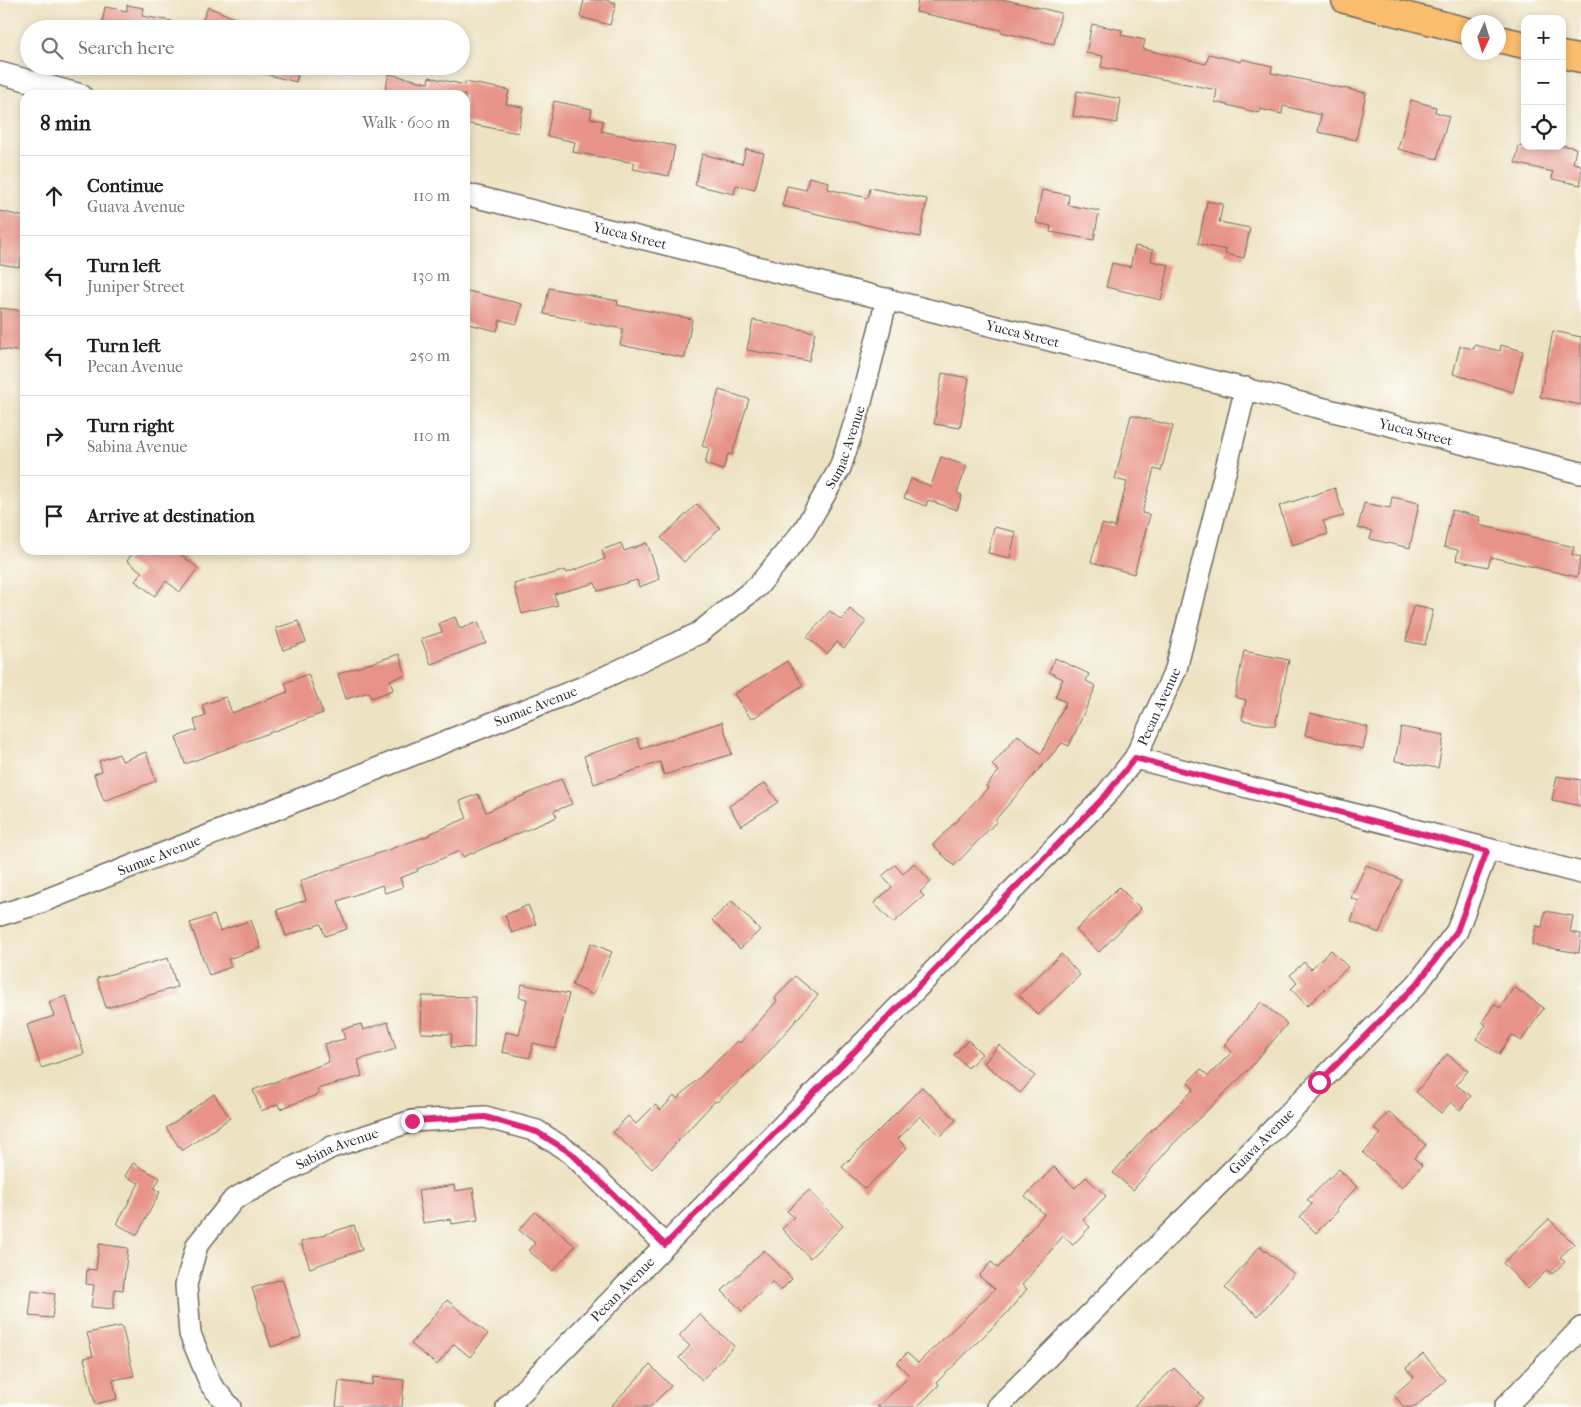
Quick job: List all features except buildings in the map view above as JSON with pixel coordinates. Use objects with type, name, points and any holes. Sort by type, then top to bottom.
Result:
[{"type":"main road","points":[[1345,0],[1461,29]]},
{"type":"main road","points":[[1506,41],[1521,44]]},
{"type":"main road","points":[[1566,56],[1581,59]]},
{"type":"street","points":[[0,73],[63,90]]},
{"type":"street","name":"Yucca Street","points":[[470,195],[1581,473]]},
{"type":"street","name":"Sumac Avenue","points":[[0,915],[45,901],[577,689],[699,633],[758,586],[804,530],[840,468],[859,410],[887,299]]},
{"type":"street","name":"Pecan Avenue","points":[[507,1407],[1105,796],[1135,758],[1176,669],[1246,388]]},
{"type":"street","points":[[1135,758],[1487,851],[1581,873]]},
{"type":"street","name":"Guava Avenue","points":[[998,1407],[1417,984],[1457,931],[1487,851]]},
{"type":"street","name":"Sabina Avenue","points":[[230,1407],[211,1385],[190,1334],[186,1285],[197,1245],[234,1199],[332,1147],[412,1121],[485,1117],[537,1132],[571,1153],[665,1245]]},
{"type":"street","points":[[1505,1407],[1581,1328]]},
{"type":"route","points":[[412,1121],[485,1117],[537,1132],[571,1153],[665,1245],[1105,796],[1135,758],[1487,851],[1457,931],[1417,984],[1319,1082]]}]
